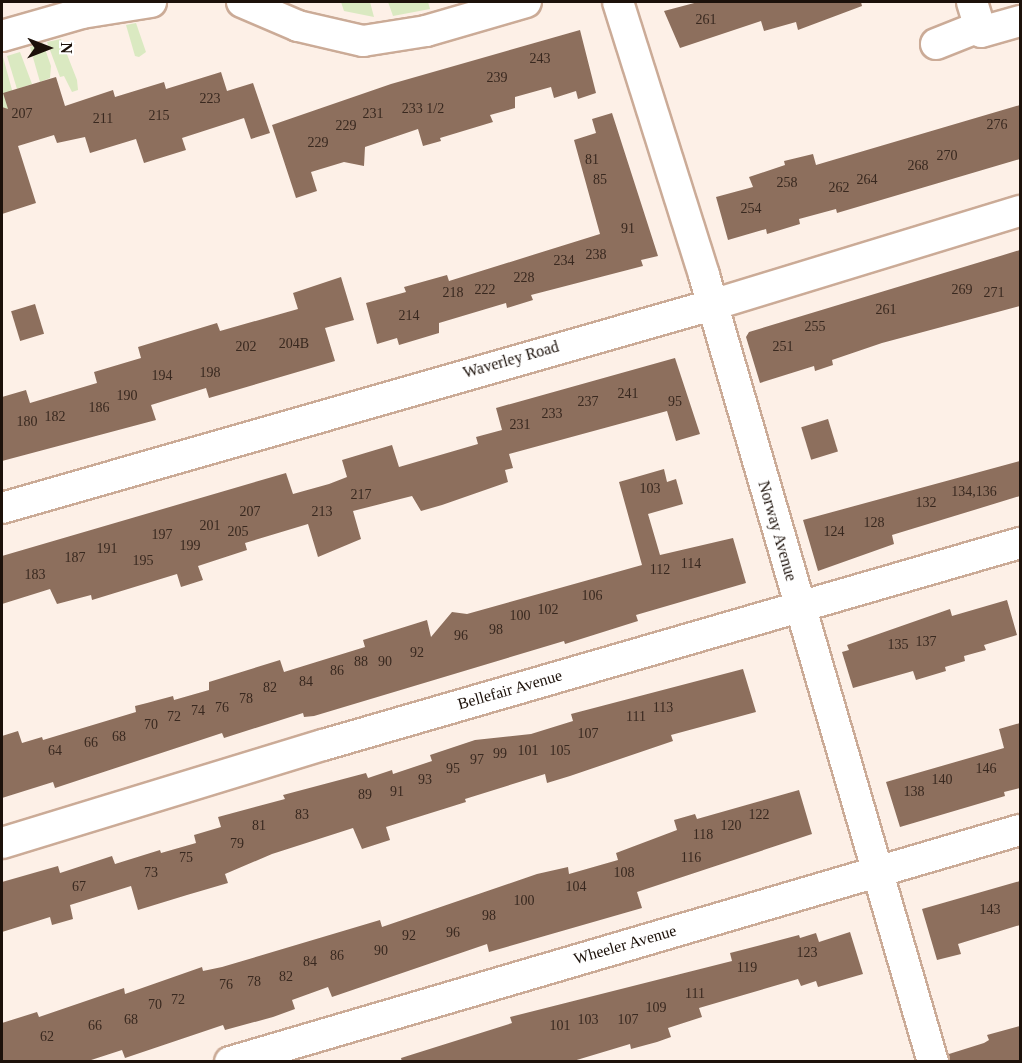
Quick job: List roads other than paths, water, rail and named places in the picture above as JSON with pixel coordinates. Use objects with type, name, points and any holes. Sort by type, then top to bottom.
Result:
[{"type":"street","points":[[2,36],[82,13],[151,2]]},
{"type":"street","points":[[242,2],[298,26],[363,41],[426,31],[526,2]]},
{"type":"street","name":"Norway Avenue","points":[[618,2],[712,305],[933,1062]]},
{"type":"street","points":[[936,44],[975,14],[981,32],[1020,21]]},
{"type":"street","name":"Waverley Road","points":[[2,508],[712,305],[1020,211]]},
{"type":"street","name":"Bellefair Avenue","points":[[2,843],[799,606],[1020,543]]},
{"type":"street","name":"Wheeler Avenue","points":[[230,1062],[877,870],[1020,830]]}]
